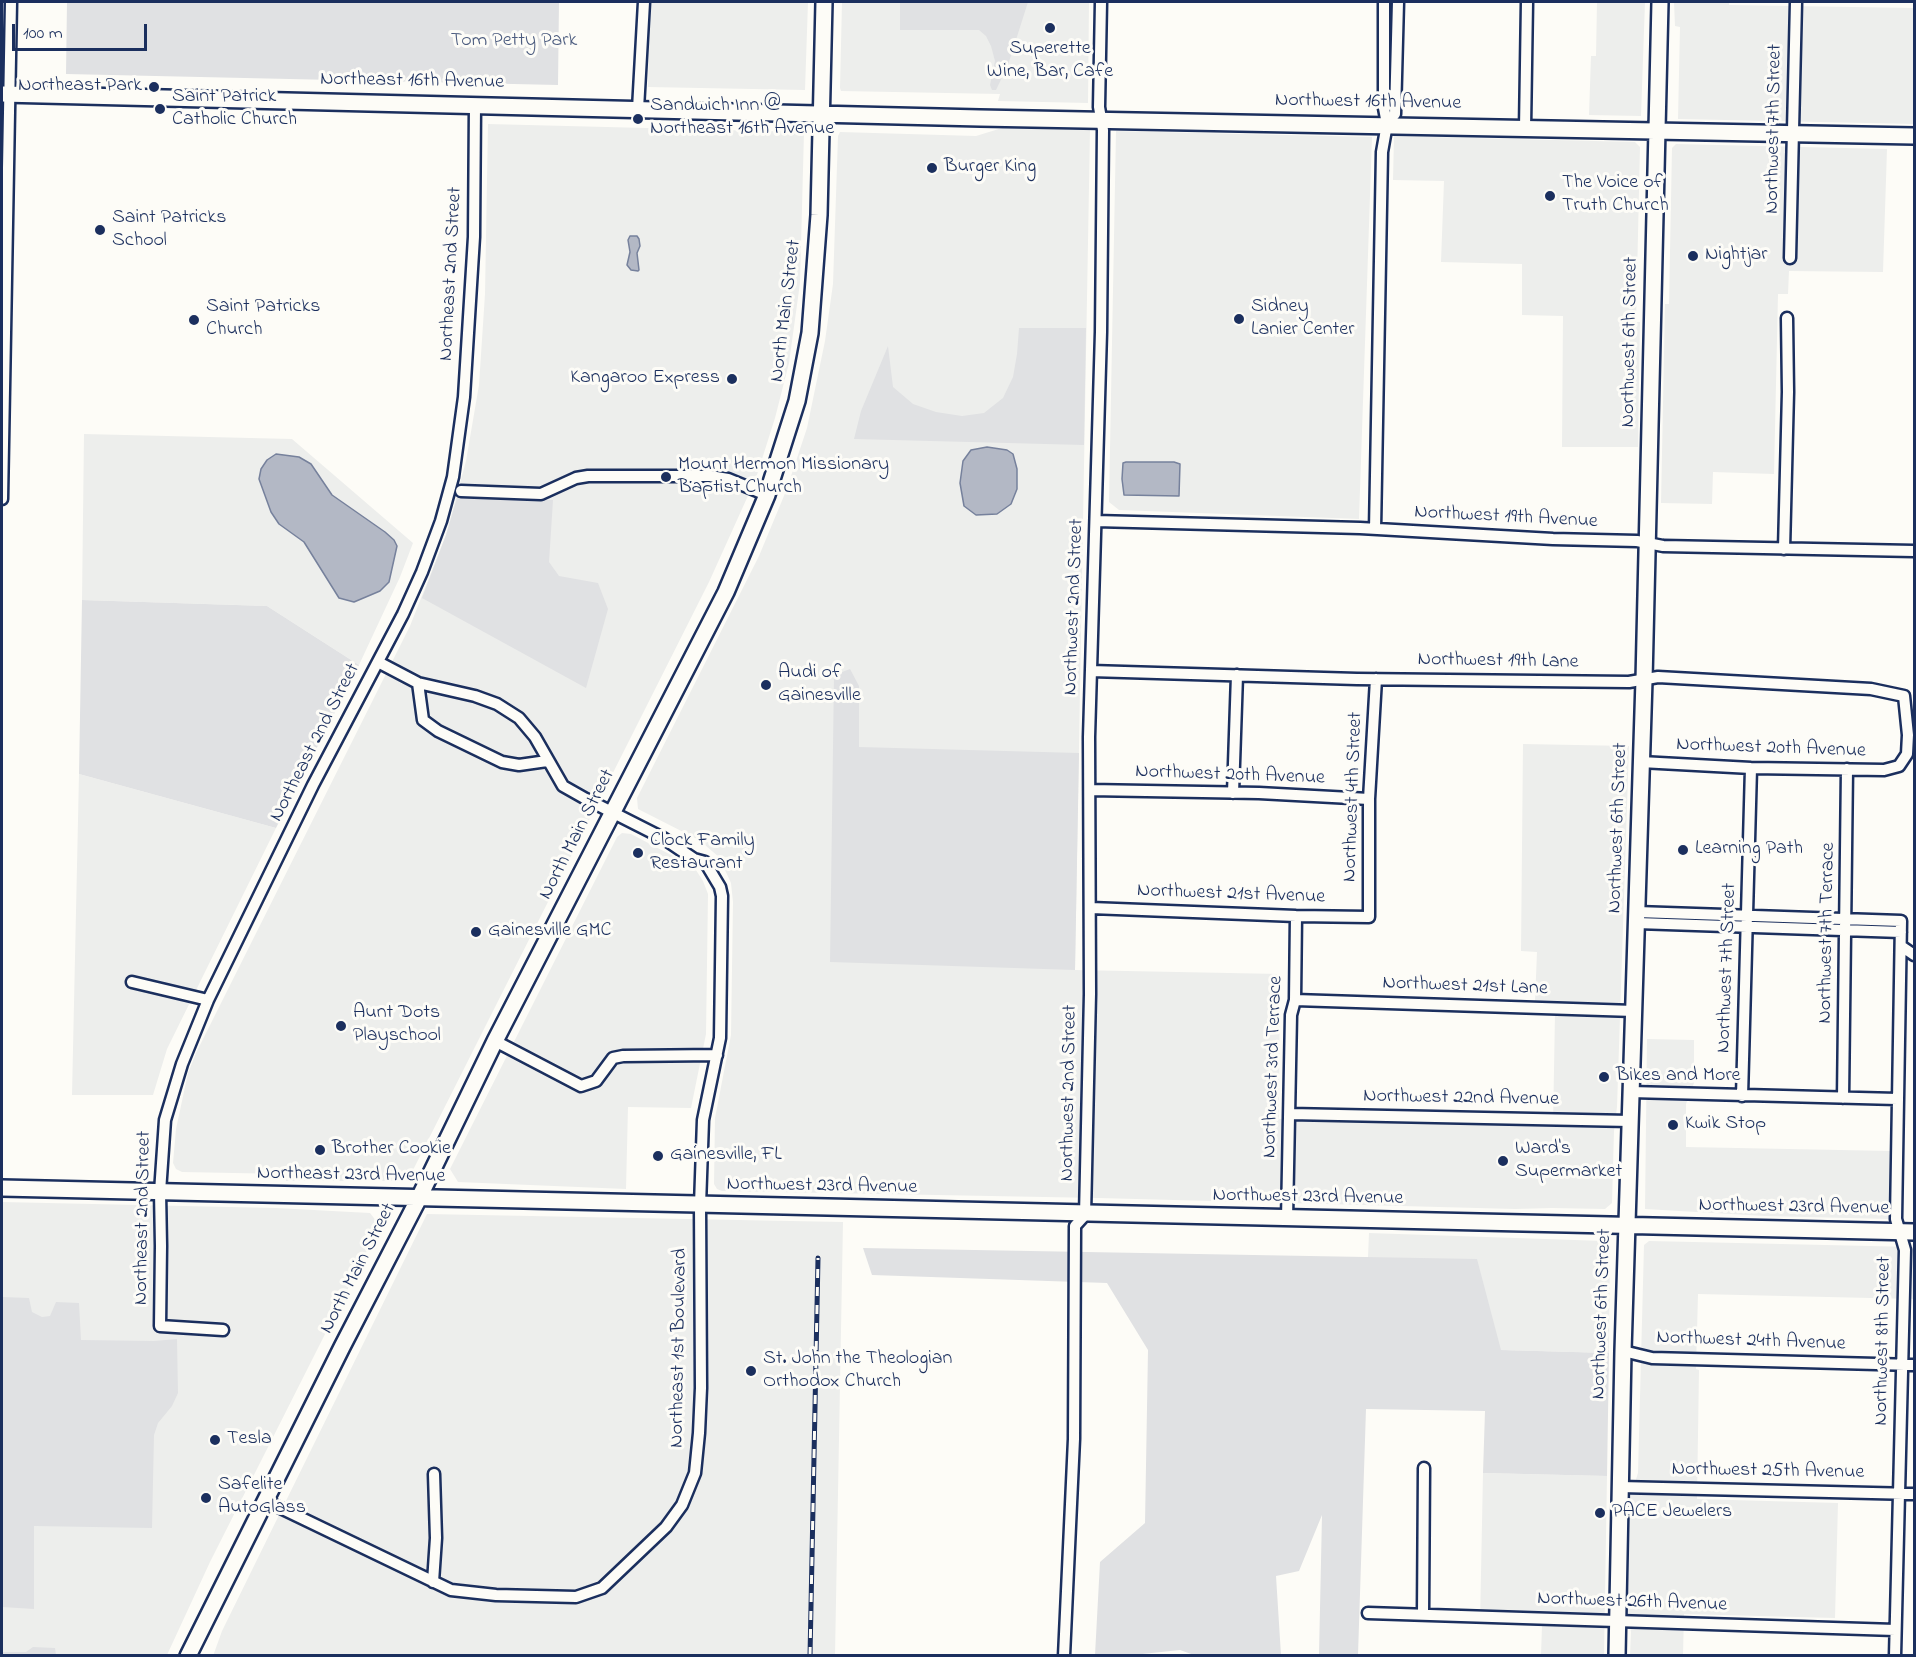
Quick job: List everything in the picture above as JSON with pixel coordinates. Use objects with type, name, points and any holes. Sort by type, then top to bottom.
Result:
[{"type":"main road","name":"North Main Street","points":[[188,1656],[419,1198],[495,1041],[726,592],[767,495],[797,401],[810,333],[819,215],[824,2]]},
{"type":"main road","name":"Northwest 6th Street","points":[[1617,1656],[1623,1351],[1644,680],[1660,2]]},
{"type":"main road","name":"Northeast 16th Avenue","points":[[5,94],[821,114]]},
{"type":"main road","name":"Northwest 16th Avenue","points":[[821,114],[1914,135]]},
{"type":"main road","name":"Northeast 23rd Avenue","points":[[2,1188],[700,1205]]},
{"type":"main road","name":"Northwest 23rd Avenue","points":[[700,1205],[1907,1232]]},
{"type":"street","points":[[2,499],[5,94],[11,2]]},
{"type":"street","points":[[638,109],[644,2]]},
{"type":"street","name":"Northwest 2nd Street","points":[[1064,1656],[1074,1439],[1075,1226],[1085,1215],[1091,908],[1091,671],[1100,364],[1103,130],[1099,107],[1101,2]]},
{"type":"street","points":[[1375,529],[1382,152],[1387,124],[1384,108],[1384,2]]},
{"type":"street","points":[[1387,124],[1395,114],[1398,2]]},
{"type":"street","points":[[1525,128],[1527,2]]},
{"type":"street","name":"Northwest 7th Street","points":[[1790,258],[1796,2]]},
{"type":"street","name":"Northeast 2nd Street","points":[[223,1330],[160,1326],[160,1192],[165,1120],[182,1064],[208,1000],[323,766],[403,614],[441,521],[453,477],[464,397],[474,237],[475,105]]},
{"type":"street","points":[[1784,549],[1788,398],[1787,318]]},
{"type":"street","points":[[462,492],[541,494],[576,478],[588,476],[710,476],[728,479],[767,495]]},
{"type":"street","name":"Northwest 19th Avenue","points":[[1096,521],[1375,529],[1647,542],[1662,546],[1914,551]]},
{"type":"street","name":"Northeast 1st Boulevard","points":[[266,1501],[451,1590],[496,1595],[576,1597],[602,1588],[666,1527],[682,1505],[695,1473],[699,1433],[700,1205],[703,1120],[720,1038],[722,896],[720,887],[705,862],[694,859],[663,838],[563,786],[535,737],[519,718],[497,704],[475,696],[418,683],[378,662]]},
{"type":"street","name":"Northwest 19th Lane","points":[[1091,671],[1376,679],[1629,682],[1658,677],[1871,689],[1904,696],[1908,735],[1907,753],[1899,766]]},
{"type":"street","points":[[1233,793],[1237,675]]},
{"type":"street","name":"Northwest 4th Street","points":[[1369,917],[1369,799],[1376,679]]},
{"type":"street","points":[[418,683],[423,720],[438,732],[502,762],[519,765],[547,761]]},
{"type":"street","name":"Northwest 20th Avenue","points":[[1641,762],[1751,768],[1884,770],[1899,766]]},
{"type":"street","name":"Northwest 7th Street","points":[[1742,1096],[1751,768]]},
{"type":"street","name":"Northwest 7th Terrace","points":[[1843,1098],[1847,918],[1847,769]]},
{"type":"street","name":"Northwest 20th Avenue","points":[[1090,790],[1369,799]]},
{"type":"street","name":"Northwest 21st Avenue","points":[[1091,908],[1369,917]]},
{"type":"street","name":"Northwest 3rd Terrace","points":[[1287,1219],[1291,1015],[1295,1000],[1296,916]]},
{"type":"street","points":[[1637,918],[1748,922],[1846,930],[1901,926]]},
{"type":"street","points":[[1748,922],[1847,918],[1901,926]]},
{"type":"street","name":"Northwest 8th Street","points":[[1895,1656],[1901,1364],[1907,1232],[1896,1219],[1901,926]]},
{"type":"street","points":[[1900,946],[1914,955]]},
{"type":"street","points":[[132,982],[208,1000]]},
{"type":"street","name":"Northwest 21st Lane","points":[[1295,1000],[1634,1011]]},
{"type":"street","points":[[495,1041],[581,1086],[596,1081],[613,1058],[717,1055]]},
{"type":"street","points":[[1631,1092],[1897,1100]]},
{"type":"street","name":"Northwest 22nd Avenue","points":[[1290,1114],[1630,1121]]},
{"type":"street","name":"Northwest 24th Avenue","points":[[1623,1351],[1652,1358],[1914,1365]]},
{"type":"street","points":[[1423,1614],[1424,1468]]},
{"type":"street","points":[[433,1582],[436,1538],[434,1474]]},
{"type":"street","name":"Northwest 25th Avenue","points":[[1620,1487],[1914,1494]]},
{"type":"street","name":"Northwest 26th Avenue","points":[[1368,1613],[1895,1630]]},
{"type":"shaded area","points":[[650,2],[808,2],[805,90],[648,87]]},
{"type":"shaded area","points":[[842,2],[1089,2],[1088,103],[998,101],[1000,94],[841,91]]},
{"type":"shaded area","points":[[1597,2],[1645,2],[1641,116],[1589,115],[1591,56],[1596,56]]},
{"type":"shaded area","points":[[1674,2],[1914,8],[1914,124],[1678,119],[1680,27],[1675,26]]},
{"type":"shaded area","points":[[488,124],[804,132],[800,283],[789,363],[775,418],[756,478],[709,582],[410,1176],[401,1181],[286,1181],[285,1174],[182,1172],[176,1169],[173,1163],[176,1129],[188,1073],[196,1053],[410,626],[446,535],[466,461],[479,385],[485,294]]},
{"type":"shaded area","points":[[1002,128],[1090,130],[1075,970],[1280,974],[1279,1119],[1553,1125],[1555,1014],[1535,1001],[1537,952],[1521,951],[1523,744],[1629,746],[1617,1107],[1612,1203],[1605,1209],[1515,1209],[722,1191],[714,1184],[715,1118],[731,1035],[733,902],[731,883],[719,857],[699,840],[638,809],[637,798],[759,556],[786,491],[807,428],[825,341],[833,284],[838,136],[840,132],[976,136]]},
{"type":"shaded area","name":"Sidney Lanier Center","points":[[1116,131],[1372,137],[1359,519],[1119,510],[1109,502]]},
{"type":"shaded area","points":[[1394,136],[1635,142],[1640,147],[1636,322],[1640,322],[1638,447],[1562,447],[1563,316],[1522,315],[1522,264],[1441,262],[1444,181],[1393,180]]},
{"type":"shaded area","points":[[1676,144],[1887,149],[1883,272],[1789,271],[1788,294],[1778,294],[1774,474],[1713,472],[1712,504],[1661,503],[1665,304],[1669,304],[1672,148]]},
{"type":"shaded area","points":[[630,236],[637,236],[639,239],[638,271],[631,270],[627,265]]},
{"type":"shaded area","points":[[84,434],[292,439],[413,543],[400,577],[359,665],[267,606],[82,600]]},
{"type":"shaded area","points":[[987,447],[1007,450],[1013,454],[1017,469],[1017,489],[1011,504],[997,514],[976,515],[964,506],[960,483],[963,461],[971,450]]},
{"type":"shaded area","points":[[276,454],[299,457],[311,464],[332,495],[394,540],[397,546],[389,582],[380,591],[354,602],[339,598],[304,542],[279,524],[271,512],[259,479],[261,469],[267,460]]},
{"type":"shaded area","points":[[1123,463],[1180,464],[1179,496],[1124,495],[1122,479]]},
{"type":"shaded area","points":[[79,774],[276,828],[167,1049],[153,1095],[72,1095]]},
{"type":"shaded area","points":[[622,833],[631,834],[694,867],[708,894],[706,1034],[691,1108],[628,1107],[626,1189],[458,1182],[450,1169],[617,837]]},
{"type":"shaded area","points":[[1647,1039],[1694,1040],[1694,1083],[1686,1104],[1686,1147],[1891,1151],[1889,1219],[1765,1216],[1645,1209]]},
{"type":"shaded area","points":[[2,1202],[276,1208],[370,1213],[377,1222],[369,1247],[210,1562],[167,1655],[2,1656]]},
{"type":"shaded area","points":[[427,1214],[843,1222],[835,1655],[213,1656],[222,1631]]},
{"type":"shaded area","points":[[1369,1233],[1604,1241],[1610,1248],[1609,1353],[1501,1350],[1368,1257]]},
{"type":"shaded area","points":[[1649,1241],[1914,1247],[1914,1299],[1698,1294],[1697,1499],[1838,1503],[1835,1618],[1684,1614],[1683,1655],[1630,1655],[1631,1632],[1628,1613],[1630,1498],[1638,1473],[1644,1245]]},
{"type":"shaded area","points":[[1483,1473],[1607,1476],[1604,1655],[1541,1655],[1542,1626],[1480,1624]]},
{"type":"green space","name":"Tom Petty Park","points":[[67,2],[559,2],[558,85],[66,74]]},
{"type":"green space","points":[[900,2],[1028,2],[1008,65],[996,90],[992,90],[990,85],[995,61],[986,36],[979,30],[900,30]]},
{"type":"green space","points":[[1019,328],[1086,328],[1084,445],[854,439],[861,411],[888,346],[893,387],[913,404],[936,412],[962,416],[984,413],[1003,398],[1013,377]]},
{"type":"green space","points":[[457,498],[553,500],[549,562],[559,576],[598,583],[608,609],[586,688],[422,598],[446,535]]},
{"type":"green space","points":[[82,600],[267,606],[359,665],[276,828],[79,774]]},
{"type":"green space","points":[[850,669],[859,686],[859,747],[1079,753],[1075,970],[830,962],[834,675]]},
{"type":"green space","points":[[863,1248],[1477,1259],[1501,1350],[1609,1353],[1607,1476],[1483,1473],[1485,1411],[1366,1409],[1358,1655],[1319,1655],[1322,1515],[1299,1571],[1276,1576],[1281,1655],[1194,1655],[1180,1650],[1133,1655],[1095,1655],[1100,1562],[1145,1523],[1148,1350],[1107,1283],[872,1275]]},
{"type":"green space","points":[[2,1297],[29,1298],[32,1312],[42,1317],[50,1316],[56,1302],[79,1303],[81,1340],[177,1339],[178,1393],[172,1406],[158,1423],[154,1435],[152,1528],[34,1526],[34,1609],[2,1607]]},
{"type":"green space","points":[[33,1647],[55,1648],[56,1655],[2,1655],[2,1652],[26,1652]]},
{"type":"railway","points":[[810,1656],[818,1258]]},
{"type":"place","name":"Superette Wine, Bar, Cafe","points":[[1050,28]]},
{"type":"place","name":"Northeast Park","points":[[154,87]]},
{"type":"place","name":"Saint Patrick Catholic Church","points":[[160,109]]},
{"type":"place","name":"Sandwich Inn @ Northeast 16th Avenue","points":[[638,119]]},
{"type":"place","name":"Burger King","points":[[932,168]]},
{"type":"place","name":"The Voice of Truth Church","points":[[1550,196]]},
{"type":"place","name":"Saint Patricks School","points":[[100,230]]},
{"type":"place","name":"Nightjar","points":[[1693,256]]},
{"type":"place","name":"Sidney Lanier Center","points":[[1239,319]]},
{"type":"place","name":"Saint Patricks Church","points":[[194,320]]},
{"type":"place","name":"Kangaroo Express","points":[[732,379]]},
{"type":"place","name":"Mount Hermon Missionary Baptist Church","points":[[666,477]]},
{"type":"place","name":"Audi of Gainesville","points":[[766,685]]},
{"type":"place","name":"Learning Path","points":[[1683,850]]},
{"type":"place","name":"Clock Family Restaurant","points":[[638,853]]},
{"type":"place","name":"Gainesville GMC","points":[[476,932]]},
{"type":"place","name":"Aunt Dots Playschool","points":[[341,1026]]},
{"type":"place","name":"Bikes and More","points":[[1604,1077]]},
{"type":"place","name":"Kwik Stop","points":[[1673,1125]]},
{"type":"place","name":"Brother Cookie","points":[[320,1150]]},
{"type":"place","name":"Gainesville, FL","points":[[658,1156]]},
{"type":"place","name":"Ward's Supermarket","points":[[1503,1161]]},
{"type":"place","name":"St. John the Theologian Orthodox Church","points":[[751,1371]]},
{"type":"place","name":"Tesla","points":[[215,1440]]},
{"type":"place","name":"Safelite AutoGlass","points":[[206,1498]]},
{"type":"place","name":"PACE Jewelers","points":[[1600,1513]]}]
